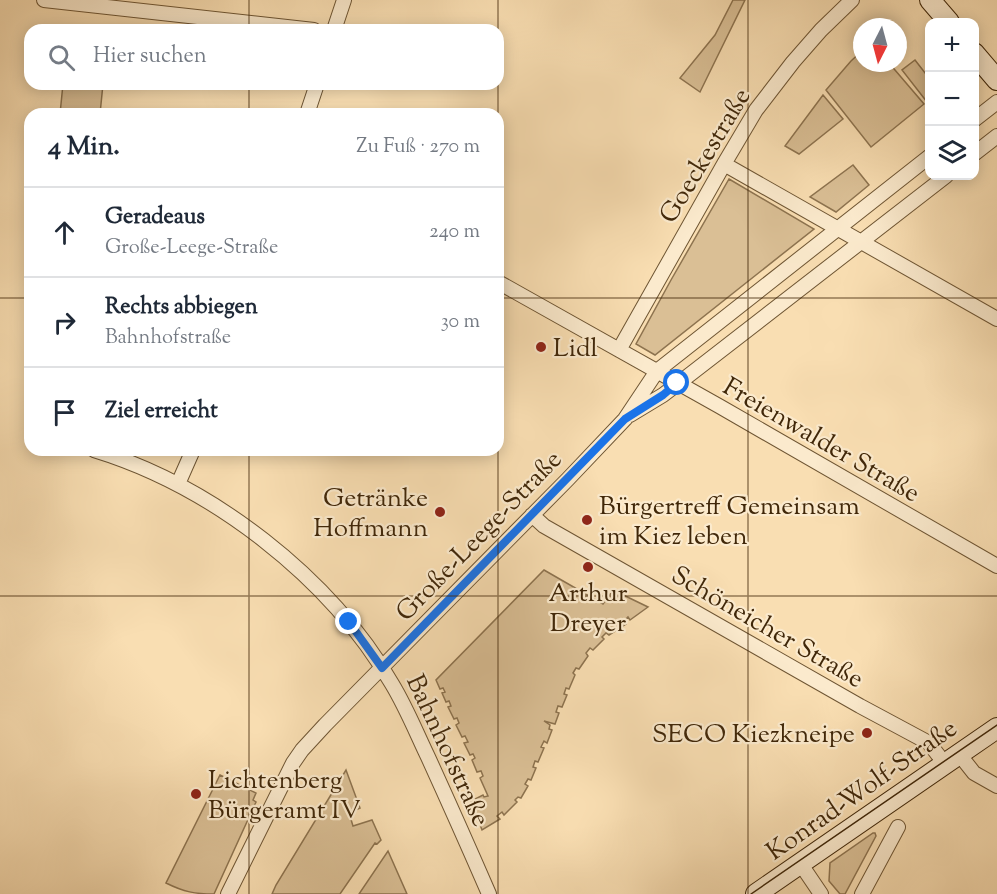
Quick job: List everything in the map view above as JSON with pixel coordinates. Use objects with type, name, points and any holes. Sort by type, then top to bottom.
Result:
[{"type":"main road","points":[[930,0],[946,18]]},
{"type":"main road","points":[[979,58],[997,80]]},
{"type":"main road","name":"Konrad-Wolf-Straße","points":[[756,894],[997,728]]},
{"type":"street","points":[[44,0],[260,24]]},
{"type":"street","points":[[336,24],[344,0]]},
{"type":"street","name":"Goeckestraße","points":[[619,351],[756,110],[793,62],[852,0]]},
{"type":"street","points":[[309,108],[315,90]]},
{"type":"street","points":[[979,117],[997,102]]},
{"type":"street","points":[[979,151],[997,136]]},
{"type":"street","name":"Große-Leege-Straße","points":[[228,894],[298,756],[325,725],[625,419],[657,371],[925,160]]},
{"type":"street","points":[[724,164],[997,319]]},
{"type":"street","name":"Große-Leege-Straße","points":[[625,419],[663,395],[707,362],[941,180]]},
{"type":"street","name":"Freienwalder Straße","points":[[504,285],[997,566]]},
{"type":"street","name":"Bahnhofstraße","points":[[111,456],[147,469],[178,484],[240,523],[290,562],[345,617],[382,668],[402,701],[489,894]]},
{"type":"street","points":[[178,484],[190,456]]},
{"type":"street","name":"Schöneicher Straße","points":[[532,515],[544,526],[929,743],[997,786]]},
{"type":"street","points":[[862,894],[898,827]]},
{"type":"street","points":[[800,863],[821,894]]},
{"type":"shaded area","points":[[733,0],[745,0],[700,92],[680,78],[715,35]]},
{"type":"shaded area","points":[[853,59],[853,72],[897,72],[924,104],[871,147],[826,90]]},
{"type":"shaded area","points":[[915,60],[925,73],[925,99],[904,72],[907,72],[907,66]]},
{"type":"shaded area","points":[[62,90],[102,90],[101,108],[61,108]]},
{"type":"shaded area","points":[[823,95],[843,119],[799,154],[785,146]]},
{"type":"shaded area","points":[[853,165],[869,185],[836,212],[810,197]]},
{"type":"shaded area","points":[[729,179],[814,229],[655,355],[636,344]]},
{"type":"shaded area","points":[[544,570],[603,604],[615,591],[648,607],[630,620],[628,617],[624,621],[626,624],[609,635],[606,633],[602,637],[604,639],[593,650],[590,648],[586,653],[588,656],[579,669],[576,668],[569,689],[566,688],[564,694],[567,695],[562,707],[558,706],[556,712],[559,713],[555,724],[544,721],[550,725],[549,729],[552,730],[547,743],[544,741],[541,747],[544,748],[538,762],[535,761],[533,767],[536,768],[531,780],[528,779],[525,784],[528,786],[521,798],[518,797],[515,800],[517,802],[504,815],[502,812],[497,816],[500,819],[482,830],[471,801],[483,795],[488,796],[480,778],[483,776],[481,771],[477,772],[472,760],[475,758],[473,754],[470,755],[464,743],[468,742],[465,736],[462,737],[456,725],[459,723],[457,718],[454,719],[448,707],[451,706],[449,701],[446,702],[442,693],[445,692],[443,688],[440,689],[436,680]]},
{"type":"shaded area","points":[[346,770],[360,808],[349,813],[353,826],[372,820],[381,840],[375,843],[340,894],[272,894],[276,885]]},
{"type":"shaded area","points":[[220,775],[256,793],[253,800],[256,802],[214,894],[195,893],[166,883]]},
{"type":"shaded area","points":[[873,833],[876,836],[845,894],[840,894],[829,881],[830,863]]},
{"type":"shaded area","points":[[388,851],[407,894],[359,894]]},
{"type":"tram line","points":[[751,894],[997,725]]},
{"type":"place","name":"Lidl","points":[[541,347]]},
{"type":"place","name":"Getränke Hoffmann","points":[[440,512]]},
{"type":"place","name":"Bürgertreff Gemeinsam im Kiez leben","points":[[587,520]]},
{"type":"place","name":"Arthur Dreyer","points":[[588,567]]},
{"type":"place","name":"SECO Kiezkneipe","points":[[867,733]]},
{"type":"place","name":"Lichtenberg Bürgeramt IV","points":[[196,794]]},
{"type":"route","points":[[349,622],[382,668],[625,419],[663,395],[677,383]]}]
